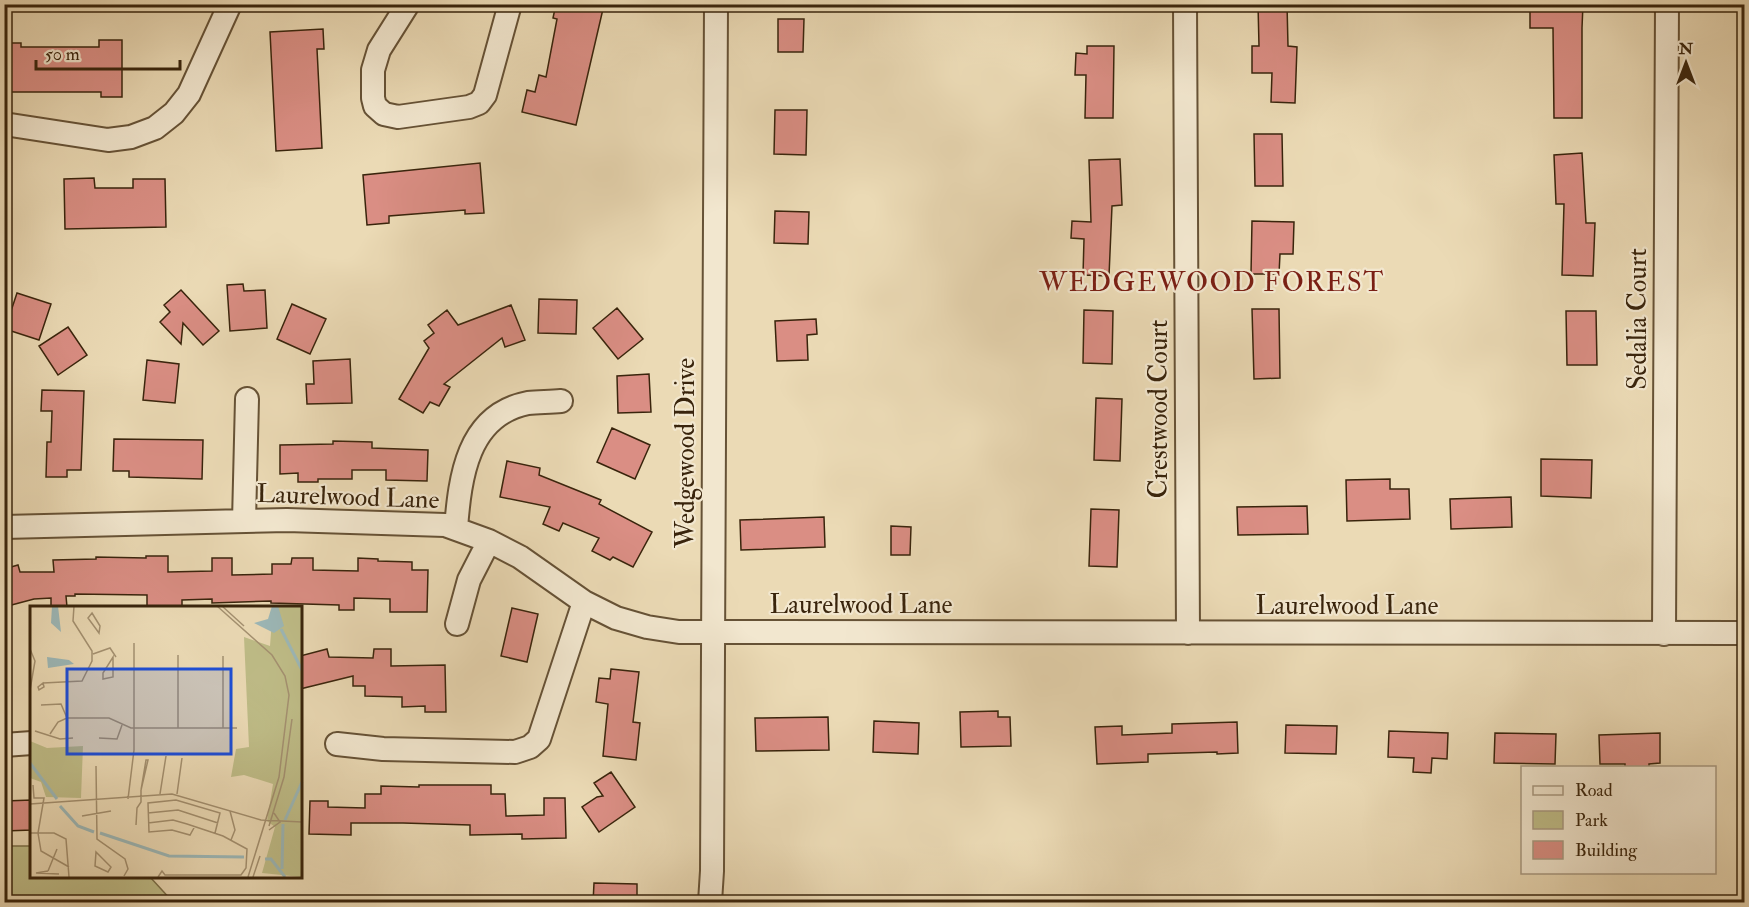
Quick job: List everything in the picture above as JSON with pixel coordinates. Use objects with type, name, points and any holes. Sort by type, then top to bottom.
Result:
[{"type":"street","points":[[4,124],[108,140],[131,137],[155,128],[174,113],[189,94],[230,4]]},
{"type":"street","points":[[408,4],[380,50],[373,70],[375,106],[384,114],[398,117],[469,107],[478,103],[485,95],[510,4]]},
{"type":"street","name":"Wedgewood Drive","points":[[710,903],[716,4]]},
{"type":"street","name":"Crestwood Court","points":[[1185,4],[1188,633]]},
{"type":"street","name":"Sedalia Court","points":[[1664,634],[1666,4]]},
{"type":"street","points":[[244,521],[247,399]]},
{"type":"street","points":[[456,528],[465,467],[471,447],[482,431],[497,417],[515,407],[561,401]]},
{"type":"street","name":"Laurelwood Lane","points":[[4,527],[287,520],[446,525],[489,541],[520,556],[584,602],[616,618],[647,627],[679,632],[1744,633]]},
{"type":"street","points":[[457,624],[470,580],[489,541]]},
{"type":"street","points":[[337,744],[383,749],[515,752],[546,745],[584,602]]},
{"type":"street","points":[[4,745],[30,743]]},
{"type":"green space","points":[[5,846],[30,846],[30,877],[150,877],[173,902],[5,902]]},
{"type":"building","points":[[556,4],[582,4],[603,9],[576,125],[522,112],[527,90],[535,92],[539,75],[546,77],[557,19],[553,18]]},
{"type":"building","points":[[1258,4],[1287,4],[1288,46],[1297,47],[1295,103],[1271,102],[1272,73],[1252,73],[1252,46],[1259,46]]},
{"type":"building","points":[[1545,4],[1583,4],[1582,118],[1554,118],[1553,28],[1530,28],[1530,7],[1545,8]]},
{"type":"building","points":[[778,19],[804,19],[803,52],[778,52]]},
{"type":"building","points":[[323,29],[324,49],[317,49],[322,148],[276,151],[270,32]]},
{"type":"building","points":[[99,40],[122,40],[122,97],[101,97],[101,92],[4,92],[4,43],[21,43],[21,47],[99,47]]},
{"type":"building","points":[[1087,46],[1114,46],[1113,118],[1085,118],[1086,75],[1075,75],[1076,53],[1087,54]]},
{"type":"building","points":[[775,110],[807,110],[806,155],[774,154]]},
{"type":"building","points":[[1254,134],[1282,134],[1283,186],[1255,186]]},
{"type":"building","points":[[1582,153],[1586,223],[1595,223],[1593,276],[1562,275],[1564,204],[1556,204],[1554,155]]},
{"type":"building","points":[[1120,159],[1122,205],[1112,206],[1109,276],[1083,275],[1084,239],[1071,238],[1072,221],[1091,222],[1089,160]]},
{"type":"building","points":[[480,163],[484,213],[465,214],[465,210],[389,216],[389,223],[367,225],[363,175]]},
{"type":"building","points":[[94,178],[95,188],[133,188],[133,179],[165,179],[166,227],[65,229],[64,179]]},
{"type":"building","points":[[775,211],[809,212],[808,244],[774,243]]},
{"type":"building","points":[[1252,221],[1294,222],[1293,254],[1280,254],[1279,274],[1251,274]]},
{"type":"building","points":[[243,284],[244,291],[265,290],[267,328],[230,331],[227,285]]},
{"type":"building","points":[[181,290],[219,331],[203,345],[183,323],[181,344],[160,322],[170,312],[164,305]]},
{"type":"building","points":[[17,293],[51,304],[39,340],[5,329]]},
{"type":"building","points":[[539,299],[577,300],[576,334],[538,333]]},
{"type":"building","points":[[292,304],[326,319],[310,354],[277,339]]},
{"type":"building","points":[[511,305],[525,340],[505,347],[502,338],[444,384],[450,387],[439,406],[430,402],[423,413],[399,399],[429,348],[424,341],[434,333],[428,325],[447,310],[458,325]]},
{"type":"building","points":[[617,308],[643,339],[618,359],[593,328]]},
{"type":"building","points":[[1252,309],[1279,309],[1280,378],[1254,379]]},
{"type":"building","points":[[1084,310],[1113,311],[1112,364],[1083,363]]},
{"type":"building","points":[[1566,311],[1596,311],[1597,365],[1567,365]]},
{"type":"building","points":[[816,319],[817,334],[807,335],[808,360],[777,361],[775,321]]},
{"type":"building","points":[[68,327],[87,355],[58,375],[39,346]]},
{"type":"building","points":[[350,359],[352,403],[307,404],[306,384],[314,384],[313,361]]},
{"type":"building","points":[[147,360],[179,364],[175,403],[143,400]]},
{"type":"building","points":[[649,374],[651,412],[618,413],[617,376]]},
{"type":"building","points":[[42,390],[84,391],[81,470],[67,470],[67,477],[46,477],[47,442],[51,442],[52,411],[41,411]]},
{"type":"building","points":[[1096,398],[1122,399],[1120,461],[1094,460]]},
{"type":"building","points":[[612,428],[650,445],[635,479],[597,462]]},
{"type":"building","points":[[114,439],[203,440],[202,479],[129,477],[129,471],[113,471]]},
{"type":"building","points":[[333,441],[372,442],[372,448],[428,450],[427,481],[386,480],[386,470],[352,470],[352,479],[318,479],[318,482],[298,482],[298,473],[280,474],[280,445],[333,444]]},
{"type":"building","points":[[1541,459],[1592,460],[1591,498],[1541,496]]},
{"type":"building","points":[[507,461],[540,468],[539,475],[601,500],[599,504],[652,532],[633,567],[613,557],[610,560],[592,551],[599,538],[563,523],[559,531],[543,524],[550,507],[500,497]]},
{"type":"building","points":[[1390,479],[1390,489],[1409,489],[1410,519],[1347,521],[1346,480]]},
{"type":"building","points":[[1511,497],[1512,527],[1451,529],[1450,499]]},
{"type":"building","points":[[1307,506],[1308,534],[1238,535],[1237,507]]},
{"type":"building","points":[[1091,509],[1119,510],[1117,567],[1089,566]]},
{"type":"building","points":[[824,517],[825,547],[741,550],[740,520]]},
{"type":"building","points":[[891,526],[911,527],[910,555],[891,555]]},
{"type":"building","points":[[146,556],[168,556],[168,572],[212,571],[212,558],[232,558],[232,575],[272,574],[272,564],[291,564],[292,558],[313,558],[313,570],[358,571],[358,558],[412,562],[412,570],[428,570],[427,612],[390,612],[390,599],[354,598],[354,610],[339,610],[339,605],[271,603],[271,601],[212,603],[212,599],[182,600],[182,606],[147,606],[147,595],[75,594],[75,596],[66,596],[67,606],[51,606],[51,598],[34,599],[4,607],[4,569],[18,565],[20,572],[54,572],[53,560],[96,559],[96,557],[146,558]]},
{"type":"building","points":[[512,608],[538,614],[527,662],[501,656]]},
{"type":"building","points":[[327,649],[329,657],[373,658],[374,649],[391,649],[391,666],[445,665],[446,712],[425,712],[425,706],[402,707],[402,697],[365,696],[365,686],[353,686],[353,676],[302,689],[302,655]]},
{"type":"building","points":[[611,669],[639,672],[633,722],[640,723],[636,760],[603,756],[608,704],[596,702],[599,678],[610,679]]},
{"type":"building","points":[[998,711],[998,717],[1010,717],[1011,746],[961,747],[960,712]]},
{"type":"building","points":[[828,717],[829,750],[756,751],[755,718]]},
{"type":"building","points":[[874,721],[919,723],[918,754],[873,752]]},
{"type":"building","points":[[1237,722],[1238,753],[1148,754],[1148,762],[1097,764],[1095,727],[1122,726],[1122,735],[1172,733],[1172,724]]},
{"type":"building","points":[[1286,725],[1337,726],[1336,754],[1285,753]]},
{"type":"building","points":[[1389,731],[1448,733],[1447,759],[1432,758],[1431,773],[1413,772],[1414,758],[1388,757]]},
{"type":"building","points":[[1495,733],[1556,734],[1555,764],[1494,763]]},
{"type":"building","points":[[1660,733],[1660,763],[1649,764],[1649,766],[1600,764],[1599,735]]},
{"type":"building","points":[[611,772],[635,807],[599,832],[582,807],[597,797],[603,796],[594,783]]},
{"type":"building","points":[[419,785],[491,785],[491,794],[505,794],[506,816],[544,815],[544,798],[565,798],[566,838],[522,839],[522,834],[470,835],[470,825],[403,823],[351,823],[351,835],[309,834],[310,801],[328,801],[328,807],[365,808],[365,794],[381,794],[381,786],[419,787]]},
{"type":"building","points":[[30,800],[30,830],[4,831],[4,801]]},
{"type":"building","points":[[594,883],[637,884],[637,903],[593,903]]},
{"type":"district","name":"WEDGEWOOD FOREST","points":[[1212,282]]}]
